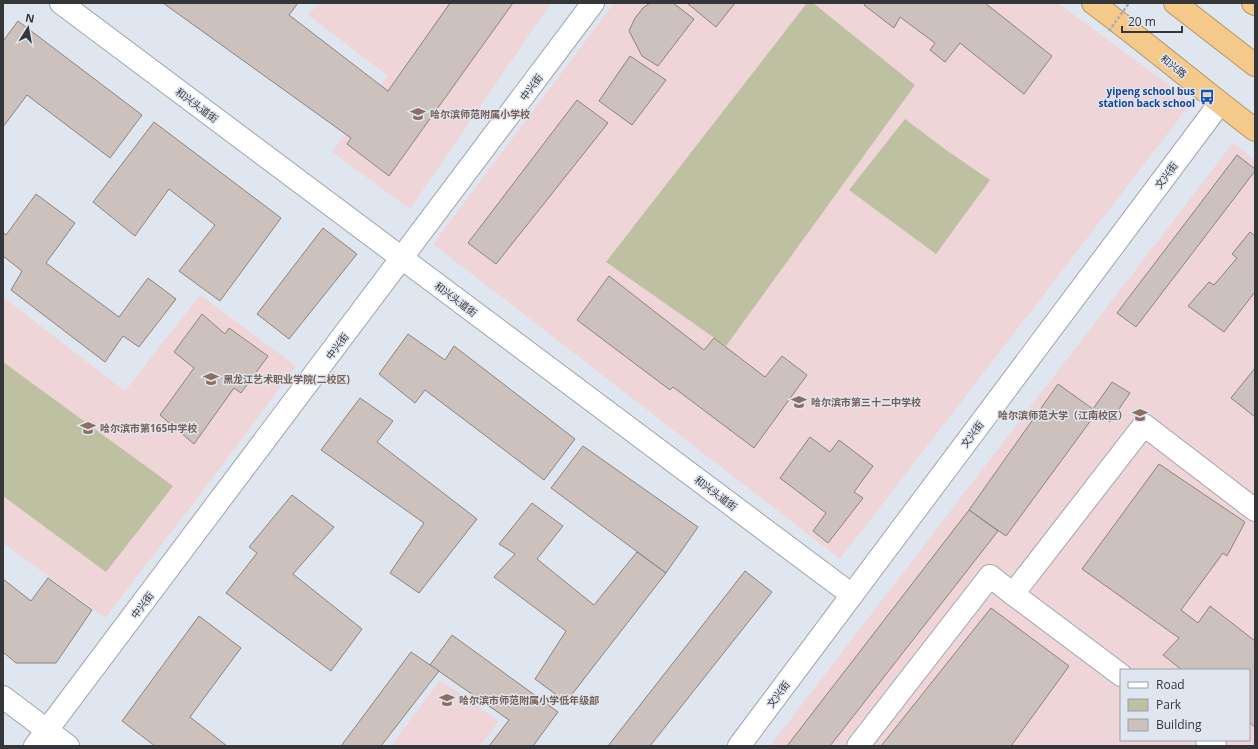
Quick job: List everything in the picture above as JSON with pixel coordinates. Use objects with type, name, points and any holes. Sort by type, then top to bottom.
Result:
[{"type":"highway","name":"和兴路","points":[[1093,3],[1255,130]]},
{"type":"highway","points":[[1108,3],[1133,33]]},
{"type":"highway","points":[[1175,3],[1255,65]]},
{"type":"street","name":"和兴头道街","points":[[61,3],[852,595]]},
{"type":"street","name":"中兴街","points":[[42,738],[403,259],[593,3]]},
{"type":"street","name":"文兴街","points":[[739,746],[1220,103]]},
{"type":"street","points":[[1013,594],[1144,426],[1255,510]]},
{"type":"street","points":[[858,746],[990,576],[1120,674]]},
{"type":"street","points":[[3,696],[42,738],[68,746]]},
{"type":"path","points":[[1109,31],[1129,3]]},
{"type":"shaded area","name":"哈尔滨师范附属小学校","points":[[319,3],[551,3],[410,209],[332,152],[388,76],[308,15]]},
{"type":"shaded area","name":"哈尔滨市第三十二中学校","points":[[614,3],[1058,3],[1192,102],[840,559],[433,244]]},
{"type":"shaded area","name":"哈尔滨师范大学（江南校区）","points":[[1233,143],[1255,160],[1255,746],[770,746]]},
{"type":"shaded area","name":"哈尔滨市第165中学校","points":[[200,295],[296,366],[222,466],[105,618],[3,543],[3,297],[125,391]]},
{"type":"shaded area","name":"哈尔滨市师范附属小学低年级部","points":[[440,680],[499,721],[480,746],[391,746]]},
{"type":"green space","points":[[807,3],[813,3],[915,85],[726,346],[606,262]]},
{"type":"green space","points":[[905,119],[946,150],[990,180],[936,254],[849,190]]},
{"type":"green space","points":[[3,362],[173,486],[106,572],[3,496]]},
{"type":"building","points":[[163,3],[298,3],[289,15],[388,91],[450,3],[513,3],[389,176],[347,144],[351,138]]},
{"type":"building","points":[[650,3],[673,3],[694,19],[658,66],[642,56],[629,31],[635,18],[643,8]]},
{"type":"building","points":[[687,3],[735,3],[716,27]]},
{"type":"building","points":[[865,3],[985,3],[1052,56],[1024,94],[960,43],[945,62],[930,50],[935,43],[900,17],[894,28],[864,5]]},
{"type":"building","points":[[18,21],[142,115],[110,158],[27,95],[3,127],[3,41]]},
{"type":"building","points":[[630,56],[666,80],[632,125],[599,101]]},
{"type":"building","points":[[577,100],[608,123],[496,264],[468,243]]},
{"type":"building","points":[[154,122],[281,218],[220,301],[179,271],[215,225],[169,189],[135,236],[93,202]]},
{"type":"building","points":[[1237,155],[1255,169],[1255,171],[1136,327],[1117,313]]},
{"type":"building","points":[[36,194],[75,223],[46,263],[119,317],[148,278],[176,299],[139,347],[123,336],[105,362],[11,290],[22,271],[3,256],[3,232],[6,235]]},
{"type":"building","points":[[323,228],[357,254],[289,339],[257,314]]},
{"type":"building","points":[[1250,232],[1255,236],[1255,292],[1224,332],[1188,306],[1209,282],[1214,285],[1237,258],[1232,254]]},
{"type":"building","points":[[609,276],[704,350],[714,338],[765,377],[782,356],[807,375],[754,448],[673,387],[670,390],[577,320]]},
{"type":"building","points":[[202,314],[225,334],[229,328],[268,356],[241,393],[234,388],[194,444],[160,415],[194,368],[174,352]]},
{"type":"building","points":[[408,334],[445,360],[454,346],[575,439],[544,480],[425,390],[415,403],[379,374]]},
{"type":"building","points":[[1255,368],[1255,417],[1231,398]]},
{"type":"building","points":[[1112,382],[1130,393],[1110,422],[1093,409]]},
{"type":"building","points":[[1058,384],[1097,412],[1006,536],[969,510]]},
{"type":"building","points":[[360,398],[393,421],[377,442],[477,519],[419,593],[390,573],[424,523],[321,450]]},
{"type":"building","points":[[810,437],[830,452],[839,440],[873,466],[854,492],[863,498],[828,543],[813,531],[826,513],[780,478]]},
{"type":"building","points":[[583,446],[698,527],[666,573],[551,488]]},
{"type":"building","points":[[1159,464],[1245,522],[1227,556],[1223,553],[1181,610],[1198,623],[1210,606],[1255,641],[1255,727],[1250,723],[1250,669],[1181,669],[1163,655],[1179,638],[1082,569]]},
{"type":"building","points":[[292,495],[334,527],[293,574],[362,629],[331,671],[226,593],[257,553],[249,547]]},
{"type":"building","points":[[532,503],[563,526],[537,559],[594,605],[637,552],[666,573],[566,702],[535,679],[566,631],[494,577],[515,554],[499,544]]},
{"type":"building","points":[[969,510],[998,531],[830,746],[787,746]]},
{"type":"building","points":[[745,571],[772,592],[650,746],[608,746]]},
{"type":"building","points":[[48,578],[92,610],[56,663],[16,663],[3,652],[3,579],[31,601]]},
{"type":"building","points":[[991,608],[1069,666],[1011,746],[881,746]]},
{"type":"building","points":[[199,616],[241,648],[190,717],[227,746],[155,746],[122,721]]},
{"type":"building","points":[[452,635],[558,712],[533,746],[489,746],[509,720],[430,665]]},
{"type":"building","points":[[411,652],[439,671],[381,746],[341,746]]},
{"type":"place","name":"yipeng school bus station back school","points":[[1207,97]]},
{"type":"place","name":"哈尔滨师范附属小学校","points":[[418,114]]},
{"type":"place","name":"黑龙江艺术职业学院(二校区)","points":[[211,379]]},
{"type":"place","name":"哈尔滨市第三十二中学校","points":[[799,402]]},
{"type":"place","name":"哈尔滨师范大学（江南校区）","points":[[1140,415]]},
{"type":"place","name":"哈尔滨市第165中学校","points":[[88,428]]},
{"type":"place","name":"哈尔滨市师范附属小学低年级部","points":[[447,700]]}]
